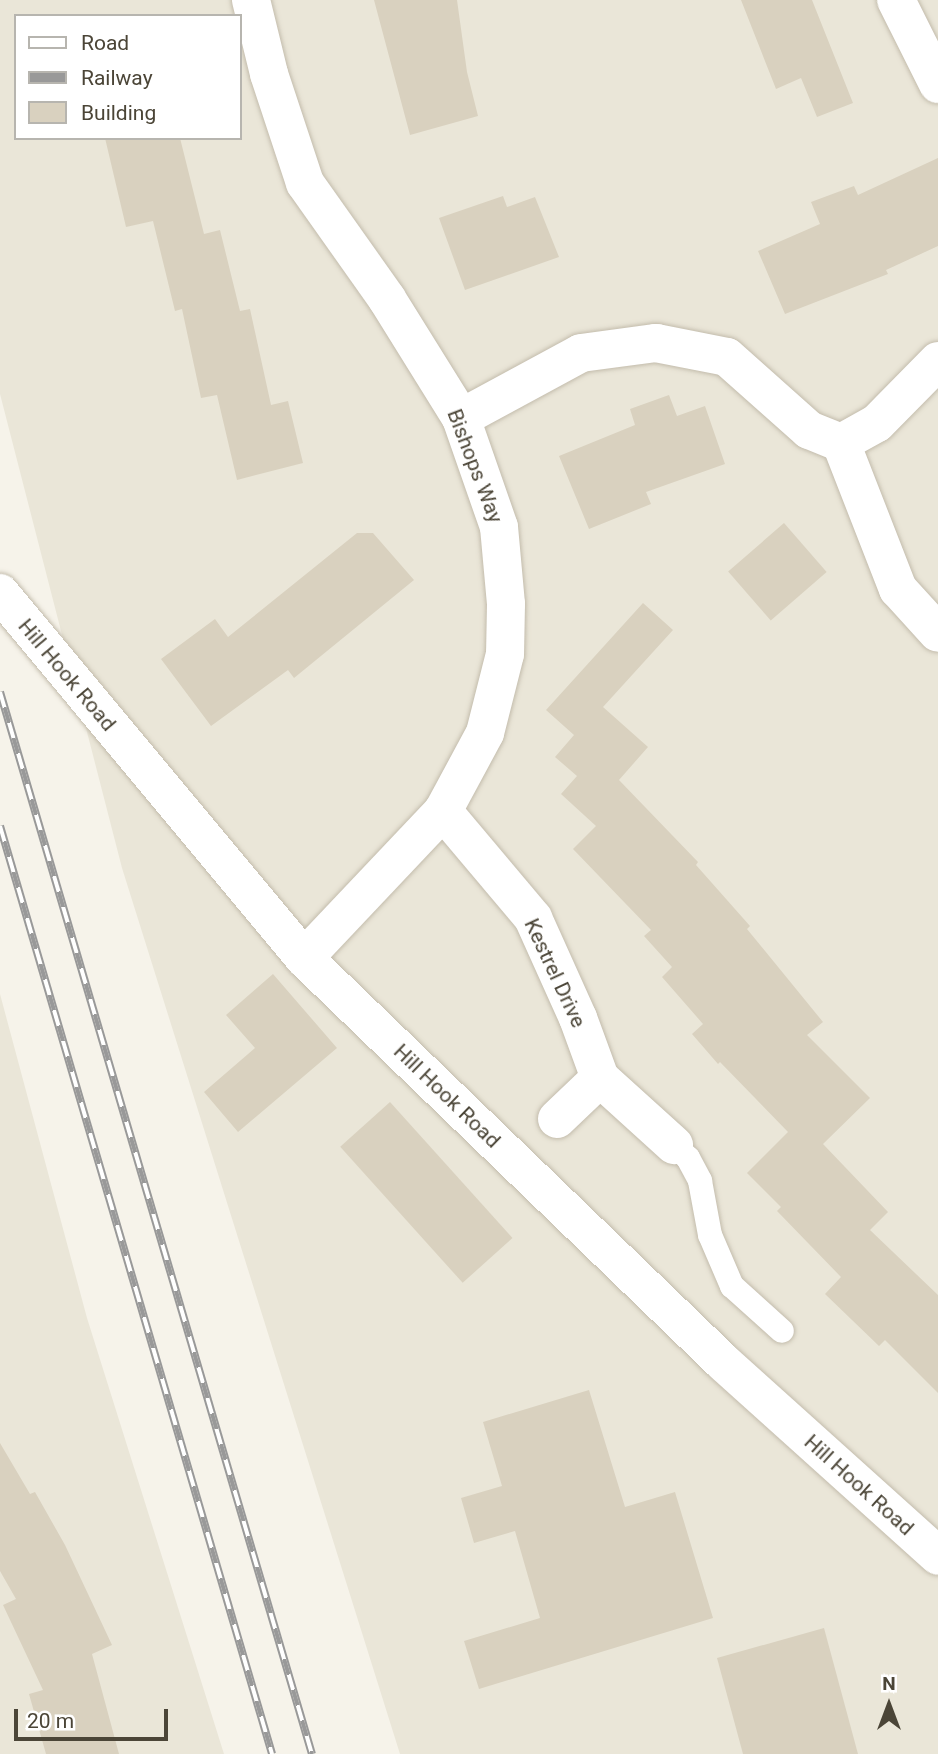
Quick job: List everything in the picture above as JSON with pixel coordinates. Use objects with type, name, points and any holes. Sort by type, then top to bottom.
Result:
[{"type":"street","name":"Bishops Way","points":[[251,0],[269,74],[305,183],[387,299],[461,418],[499,527],[506,604],[505,654],[485,733],[443,811],[304,958]]},
{"type":"street","points":[[896,0],[938,84]]},
{"type":"street","points":[[461,418],[581,353],[656,343],[726,357],[809,430],[841,443],[898,589],[938,633]]},
{"type":"street","points":[[841,443],[877,423],[938,361]]},
{"type":"street","name":"Hill Hook Road","points":[[0,593],[304,958],[724,1363],[938,1556]]},
{"type":"street","name":"Kestrel Drive","points":[[443,811],[533,918],[578,1018],[600,1078],[674,1145]]},
{"type":"street","points":[[557,1119],[600,1078]]},
{"type":"lane","points":[[674,1145],[688,1158],[700,1181],[710,1235],[732,1286],[782,1331]]},
{"type":"shaded area","points":[[0,0],[938,0],[938,1754],[400,1754],[122,868],[0,394]]},
{"type":"shaded area","points":[[0,994],[87,1318],[224,1754],[0,1754]]},
{"type":"building","points":[[374,0],[457,0],[467,72],[478,116],[410,135]]},
{"type":"building","points":[[741,0],[812,0],[853,103],[817,117],[801,78],[776,89]]},
{"type":"building","points":[[105,140],[180,140],[204,234],[220,230],[240,311],[250,309],[271,405],[288,401],[303,463],[237,480],[217,395],[201,398],[182,309],[175,311],[153,221],[126,227]]},
{"type":"building","points":[[938,158],[938,246],[886,270],[888,274],[785,314],[758,251],[820,224],[811,202],[854,186],[858,195]]},
{"type":"building","points":[[503,196],[507,207],[535,197],[559,257],[465,290],[439,218]]},
{"type":"building","points":[[669,395],[677,416],[705,406],[725,464],[646,492],[651,504],[589,529],[559,456],[635,425],[630,409]]},
{"type":"building","points":[[784,523],[827,572],[771,621],[728,572]]},
{"type":"building","points":[[357,533],[373,533],[414,580],[294,678],[288,670],[211,726],[161,659],[215,619],[228,637]]},
{"type":"building","points":[[643,603],[673,630],[603,707],[648,747],[619,780],[698,862],[696,865],[750,926],[747,929],[823,1022],[807,1035],[870,1098],[823,1144],[888,1212],[870,1230],[938,1295],[938,1393],[885,1340],[879,1346],[825,1294],[841,1277],[777,1211],[781,1207],[747,1173],[788,1132],[720,1062],[718,1064],[692,1034],[703,1024],[662,977],[672,967],[644,936],[651,930],[573,849],[596,826],[561,794],[577,776],[555,757],[574,735],[546,710]]},
{"type":"building","points":[[273,974],[337,1048],[238,1132],[204,1092],[255,1048],[226,1015]]},
{"type":"building","points":[[390,1102],[512,1238],[463,1283],[340,1147]]},
{"type":"building","points":[[589,1390],[625,1507],[675,1492],[713,1618],[479,1689],[464,1641],[540,1618],[515,1531],[474,1543],[461,1498],[502,1486],[483,1422]]},
{"type":"building","points":[[0,1443],[30,1494],[35,1492],[65,1545],[112,1645],[92,1654],[119,1754],[46,1754],[29,1694],[43,1690],[3,1605],[16,1599],[0,1571]]},
{"type":"building","points":[[824,1628],[858,1754],[743,1754],[717,1658]]},
{"type":"railway","points":[[0,692],[312,1754]]},
{"type":"railway","points":[[0,826],[272,1754]]}]
